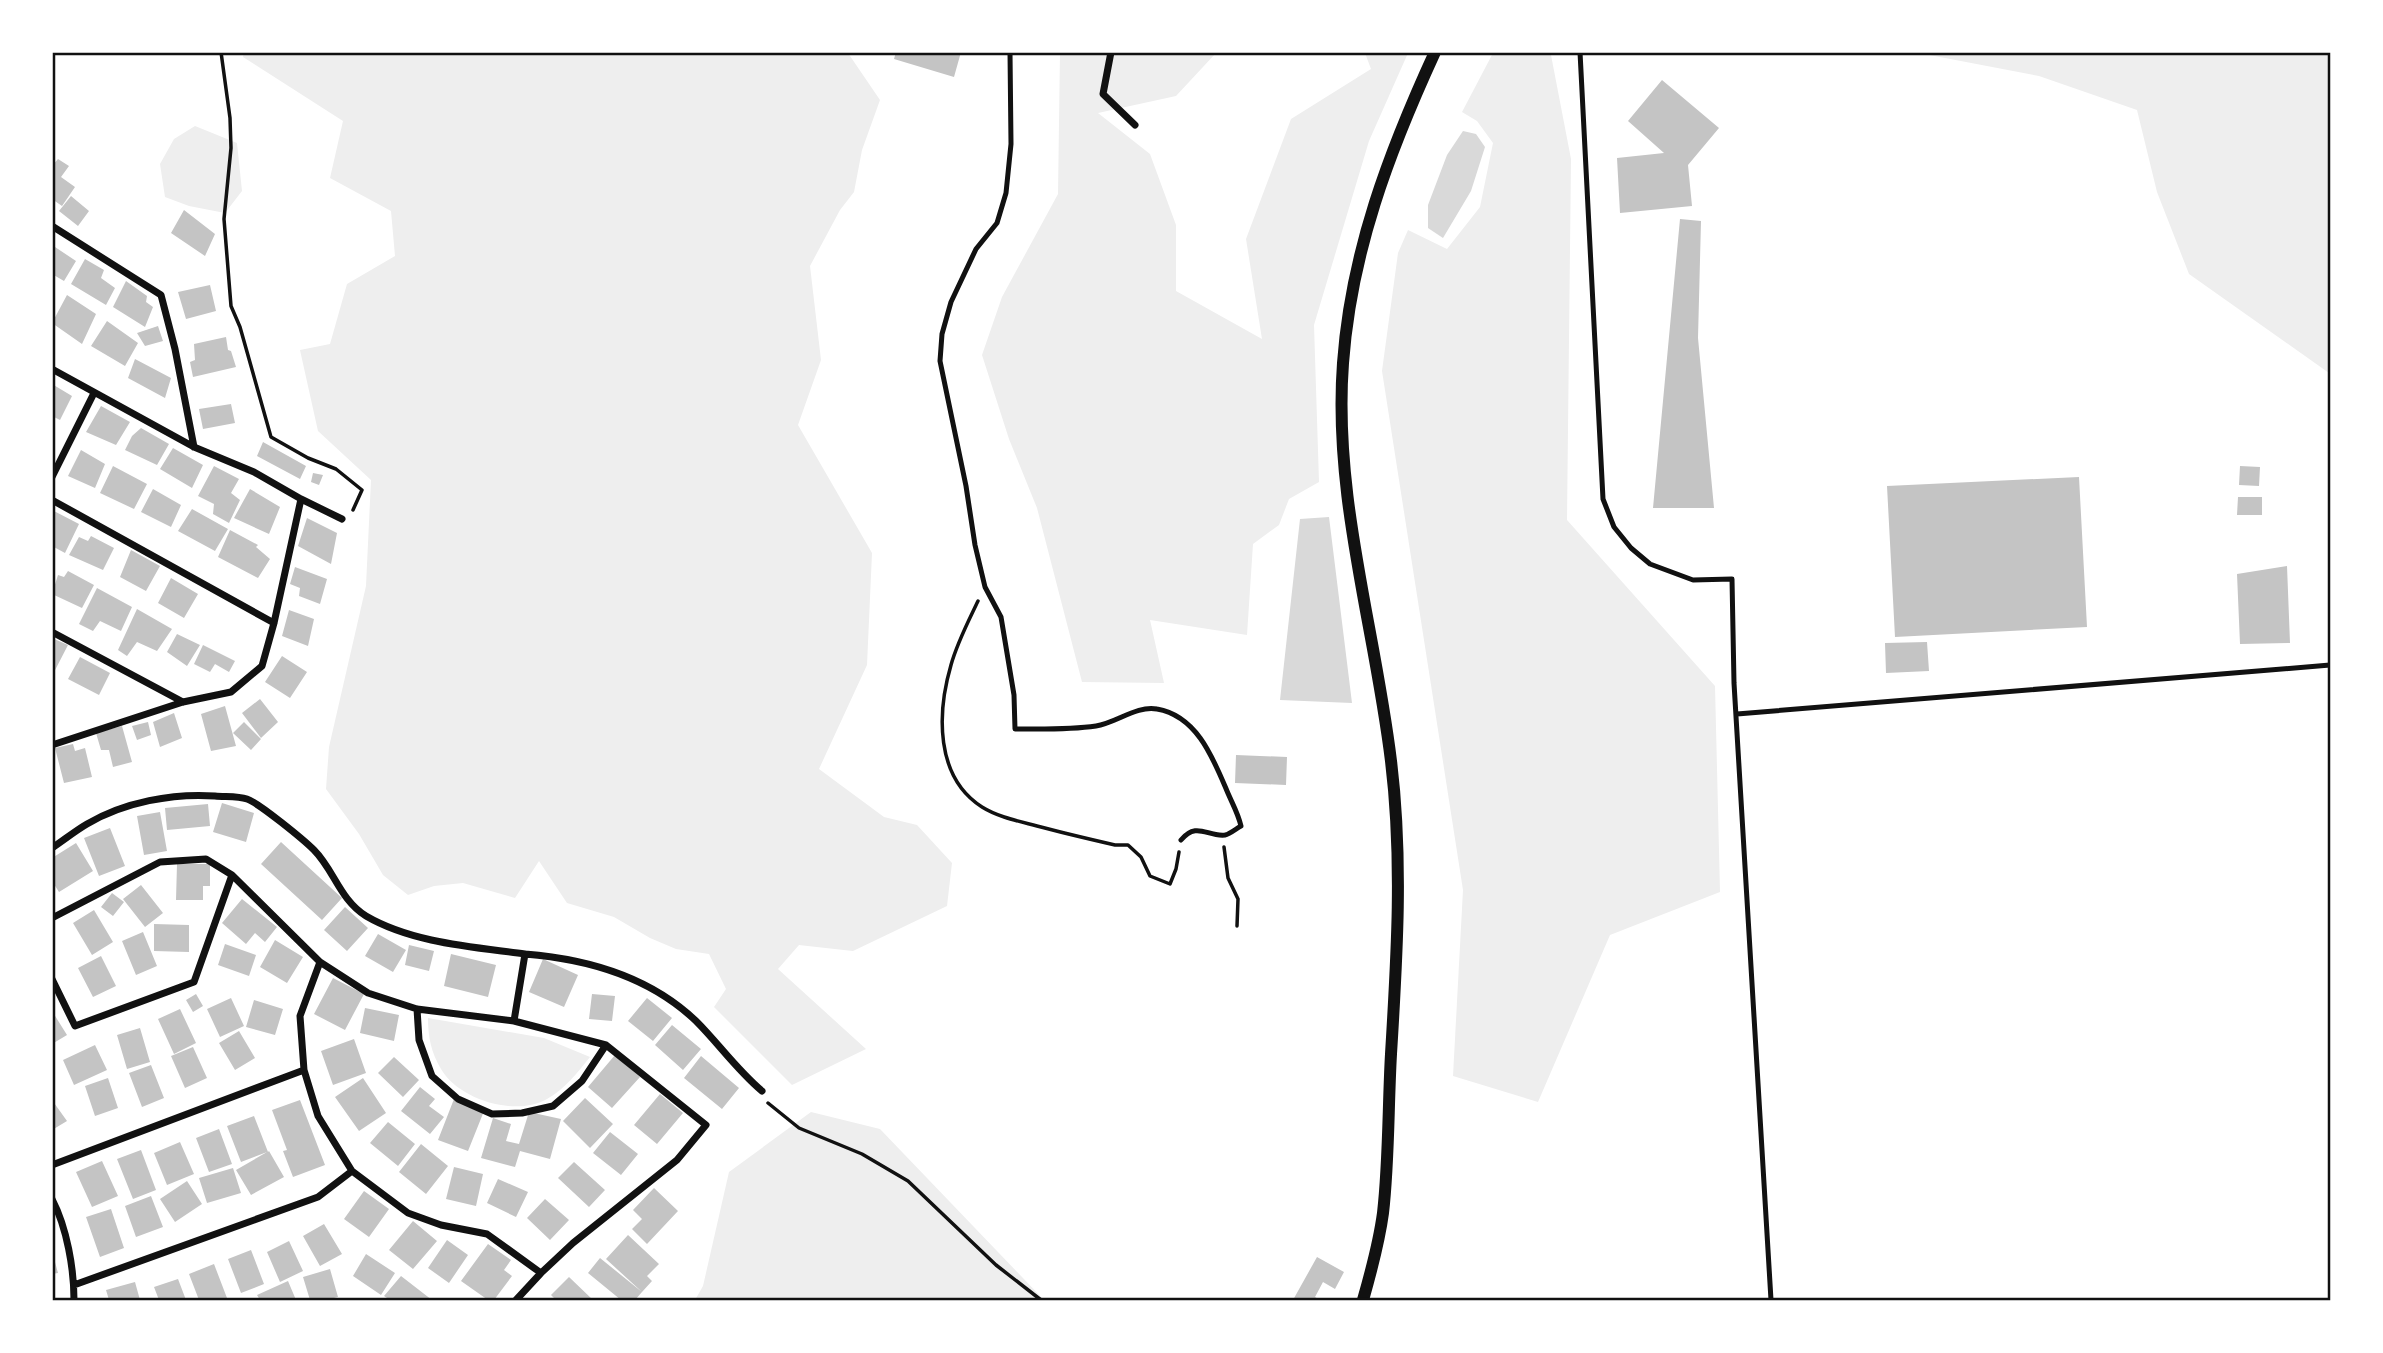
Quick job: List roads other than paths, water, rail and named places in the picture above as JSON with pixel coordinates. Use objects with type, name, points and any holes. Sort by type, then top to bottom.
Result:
[{"type":"street","points":[[1111,52],[1103,94],[1135,125]]},
{"type":"street","points":[[1363,1300],[1382,1214],[1387,1161],[1399,912],[1399,858],[1391,760],[1355,551],[1345,473],[1340,419],[1343,362],[1360,248],[1376,194],[1435,52]]},
{"type":"street","points":[[52,226],[161,295],[175,349],[194,447]]},
{"type":"street","points":[[52,369],[194,447],[254,472],[342,519]]},
{"type":"street","points":[[52,477],[94,393]]},
{"type":"street","points":[[52,745],[183,702],[231,692],[262,666],[301,499]]},
{"type":"street","points":[[52,500],[274,623]]},
{"type":"street","points":[[52,632],[183,702]]},
{"type":"street","points":[[52,848],[88,823],[142,803],[195,795],[248,799],[284,824],[316,852],[334,883],[365,915],[426,938],[526,954],[556,956],[617,972],[645,983],[696,1021],[739,1071],[762,1091]]},
{"type":"street","points":[[52,918],[160,862],[206,859],[232,875],[320,962],[368,993],[417,1009],[514,1021],[606,1045],[706,1125],[677,1160],[573,1243],[516,1300]]},
{"type":"street","points":[[52,979],[75,1026],[194,982],[232,875]]},
{"type":"street","points":[[514,1021],[526,954]]},
{"type":"street","points":[[320,962],[300,1016],[304,1070],[318,1116],[352,1171],[408,1213],[441,1225],[487,1234],[541,1273]]},
{"type":"street","points":[[417,1009],[419,1040],[432,1076],[458,1099],[492,1114],[522,1113],[553,1106],[582,1081],[606,1045]]},
{"type":"street","points":[[52,1165],[304,1070]]},
{"type":"street","points":[[74,1285],[318,1197],[352,1171]]},
{"type":"street","points":[[52,1199],[66,1245],[74,1285],[74,1300]]},
{"type":"lane","points":[[1010,52],[1011,144],[1006,193],[997,223],[976,248],[951,302],[942,334],[940,361],[966,486],[975,545],[985,586],[1001,617],[1014,695],[1015,729],[1058,730],[1099,726],[1128,714],[1155,708],[1180,716],[1201,738],[1217,766],[1241,826],[1225,835],[1201,830],[1187,833],[1181,840]]},
{"type":"lane","points":[[1580,52],[1603,499],[1614,527],[1631,548],[1650,564],[1693,580],[1732,579],[1734,683],[1771,1300]]},
{"type":"lane","points":[[1737,714],[2330,665]]}]
